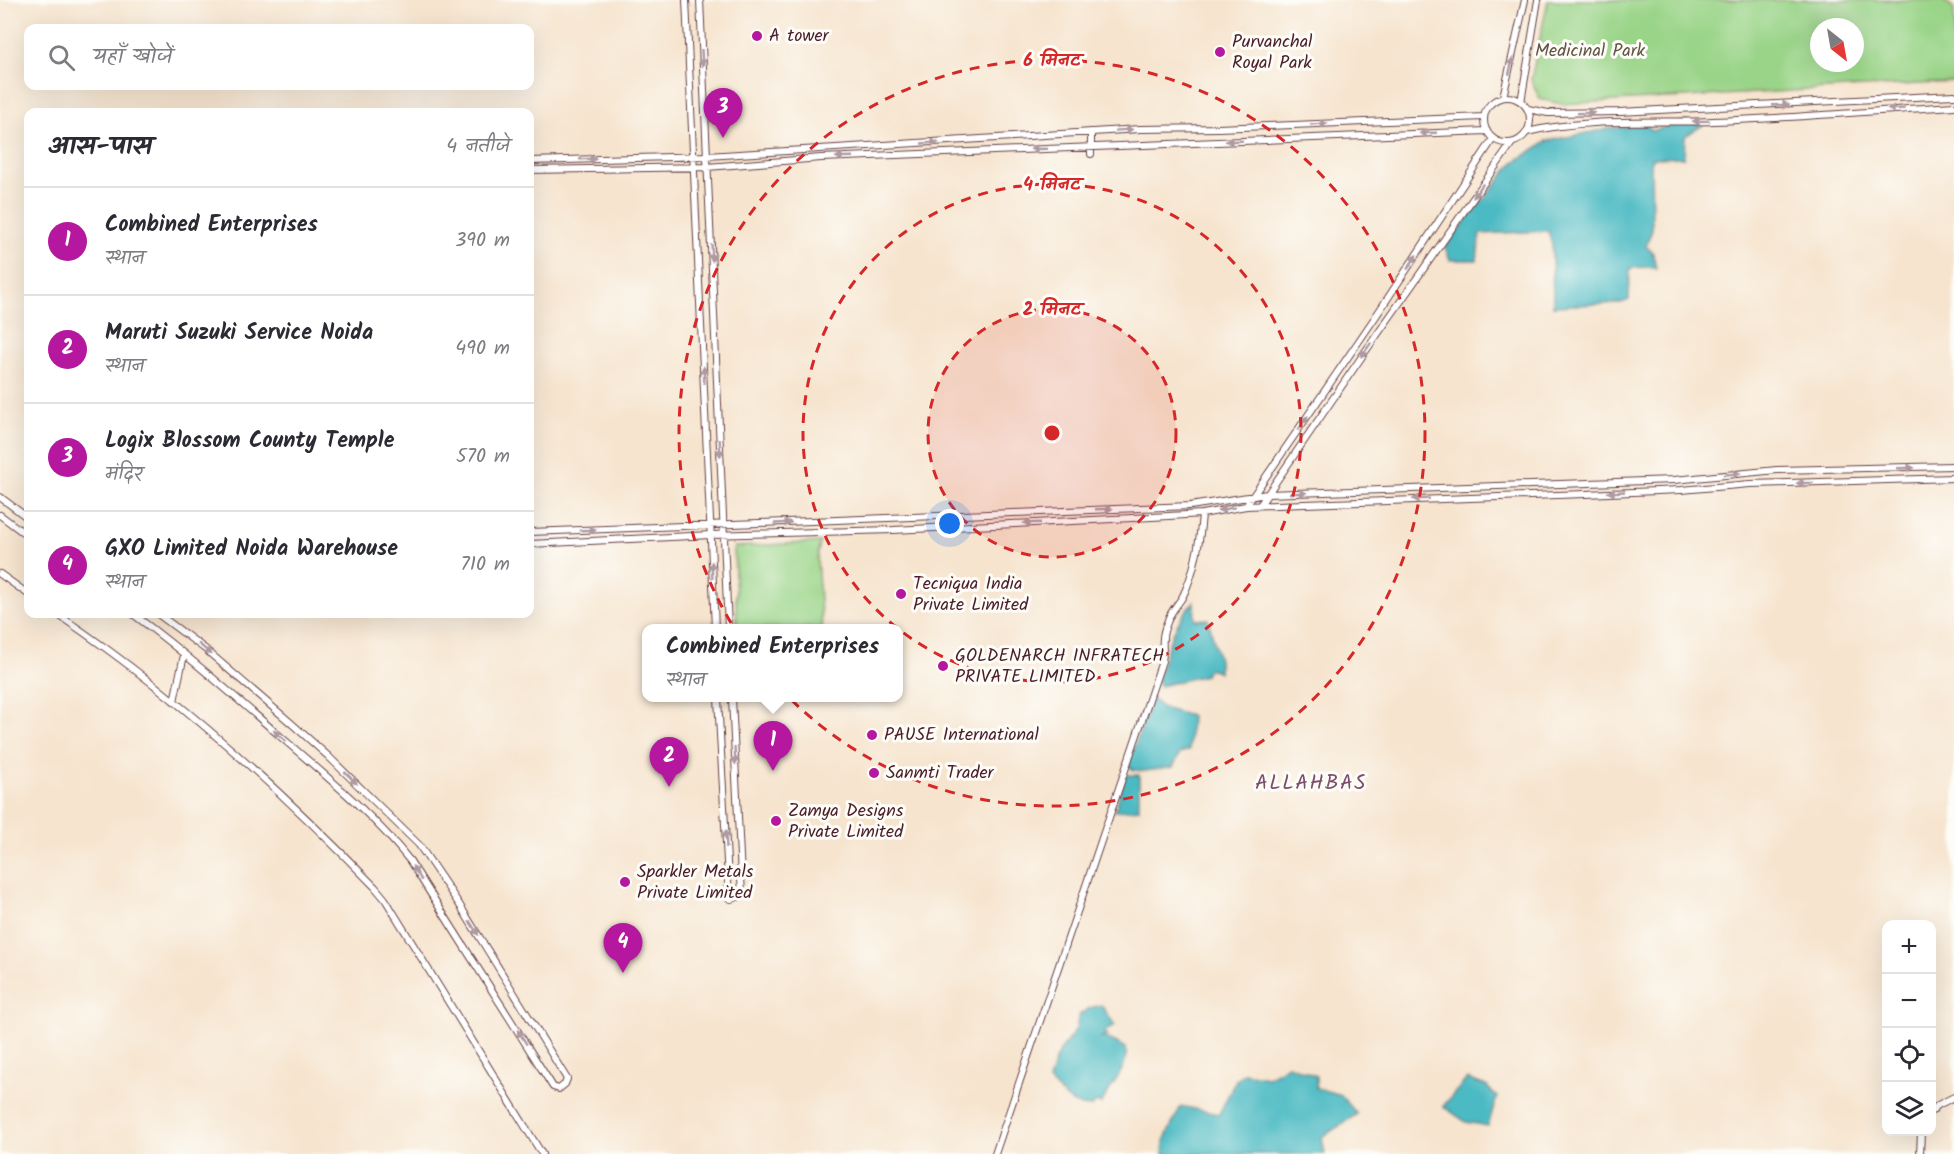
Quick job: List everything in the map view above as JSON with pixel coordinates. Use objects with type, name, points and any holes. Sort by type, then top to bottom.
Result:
[{"type":"street","points":[[686,0],[715,624]]},
{"type":"street","points":[[700,0],[728,624]]},
{"type":"street","points":[[1503,97],[1525,0]]},
{"type":"street","points":[[1521,102],[1538,0]]},
{"type":"street","points":[[1528,109],[1548,113],[1626,112],[1954,95]]},
{"type":"street","points":[[1503,97],[1521,102],[1528,109],[1531,118],[1527,132],[1521,139],[1512,143],[1502,143],[1493,139],[1487,131],[1484,117],[1490,104],[1503,97]]},
{"type":"street","points":[[1527,132],[1547,127],[1715,121],[1954,106]]},
{"type":"street","points":[[534,162],[707,156],[1091,132],[1484,117]]},
{"type":"street","points":[[534,170],[693,167],[821,158],[1091,151],[1487,131]]},
{"type":"street","points":[[1091,132],[1091,151]]},
{"type":"street","points":[[1246,506],[1493,139]]},
{"type":"street","points":[[1260,505],[1512,143]]},
{"type":"street","points":[[534,532],[1190,506],[1267,494],[1674,480],[1777,470],[1954,466]]},
{"type":"street","points":[[534,544],[711,535],[893,530],[1202,513],[1260,505],[1674,490],[1750,484],[1954,478]]},
{"type":"street","points":[[1674,480],[1674,490]]},
{"type":"street","points":[[0,497],[24,515]]},
{"type":"street","points":[[995,1154],[1162,661],[1166,624],[1173,608],[1183,596],[1197,555],[1202,513]]},
{"type":"street","points":[[0,515],[24,533]]},
{"type":"street","points":[[0,574],[24,591]]},
{"type":"street","points":[[62,618],[174,701],[302,816],[381,894],[542,1154]]},
{"type":"street","points":[[138,618],[312,764],[393,841],[410,861],[553,1087],[559,1089],[565,1084],[567,1079],[519,999],[420,845],[314,743],[205,649],[163,618]]},
{"type":"street","points":[[174,701],[184,655]]},
{"type":"street","points":[[718,702],[729,898],[739,899],[742,896],[732,702]]},
{"type":"street","points":[[1936,1107],[1954,1097]]},
{"type":"street","points":[[1920,1154],[1921,1136]]},
{"type":"green space","name":"Medicinal Park","points":[[1548,0],[1942,0],[1954,8],[1954,82],[1561,104],[1540,99],[1531,80]]},
{"type":"green space","points":[[820,542],[817,559],[822,624],[737,624],[734,547]]},
{"type":"water","points":[[1685,121],[1703,125],[1685,136],[1684,157],[1651,158],[1652,230],[1646,246],[1653,253],[1656,269],[1630,268],[1629,300],[1621,303],[1553,306],[1552,245],[1548,231],[1480,234],[1477,260],[1450,260],[1445,247],[1513,163],[1547,141],[1612,128],[1647,125],[1652,131]]},
{"type":"water","points":[[1194,602],[1195,620],[1208,619],[1219,660],[1219,672],[1208,669],[1205,675],[1160,686],[1157,681],[1175,629]]},
{"type":"water","points":[[1152,699],[1163,708],[1191,716],[1189,750],[1180,753],[1173,767],[1145,771],[1133,770],[1128,764]]},
{"type":"water","points":[[1125,775],[1139,775],[1139,809],[1115,811]]},
{"type":"water","points":[[1101,1005],[1115,1025],[1104,1032],[1108,1035],[1101,1037],[1126,1048],[1126,1055],[1122,1070],[1101,1104],[1096,1102],[1092,1107],[1078,1105],[1063,1095],[1049,1081],[1056,1057],[1076,1029],[1079,1015],[1090,1008]]},
{"type":"water","points":[[1288,1065],[1316,1076],[1316,1088],[1341,1095],[1357,1114],[1322,1137],[1325,1154],[1163,1154],[1164,1141],[1181,1106],[1219,1114],[1236,1080],[1244,1073],[1268,1077]]},
{"type":"water","points":[[1467,1079],[1486,1086],[1497,1097],[1488,1126],[1466,1122],[1443,1106]]},
{"type":"place","name":"A tower","points":[[757,36]]},
{"type":"place","name":"Purvanchal Royal Park","points":[[1220,52]]},
{"type":"place","name":"Logix Blossom County Temple","points":[[723,138]]},
{"type":"place","name":"Tecniqua India Private Limited","points":[[901,594]]},
{"type":"place","name":"GOLDENARCH INFRATECH PRIVATE LIMITED","points":[[943,666]]},
{"type":"place","name":"PAUSE International","points":[[872,735]]},
{"type":"place","name":"Combined Enterprises","points":[[773,771]]},
{"type":"place","name":"Sanmti Trader","points":[[874,773]]},
{"type":"place","name":"Maruti Suzuki Service Noida","points":[[669,787]]},
{"type":"place","name":"Zamya Designs Private Limited","points":[[776,821]]},
{"type":"place","name":"Sparkler Metals Private Limited","points":[[625,882]]},
{"type":"place","name":"GXO Limited Noida Warehouse","points":[[623,973]]},
{"type":"district","name":"ALLAHBAS","points":[[1311,783]]}]
